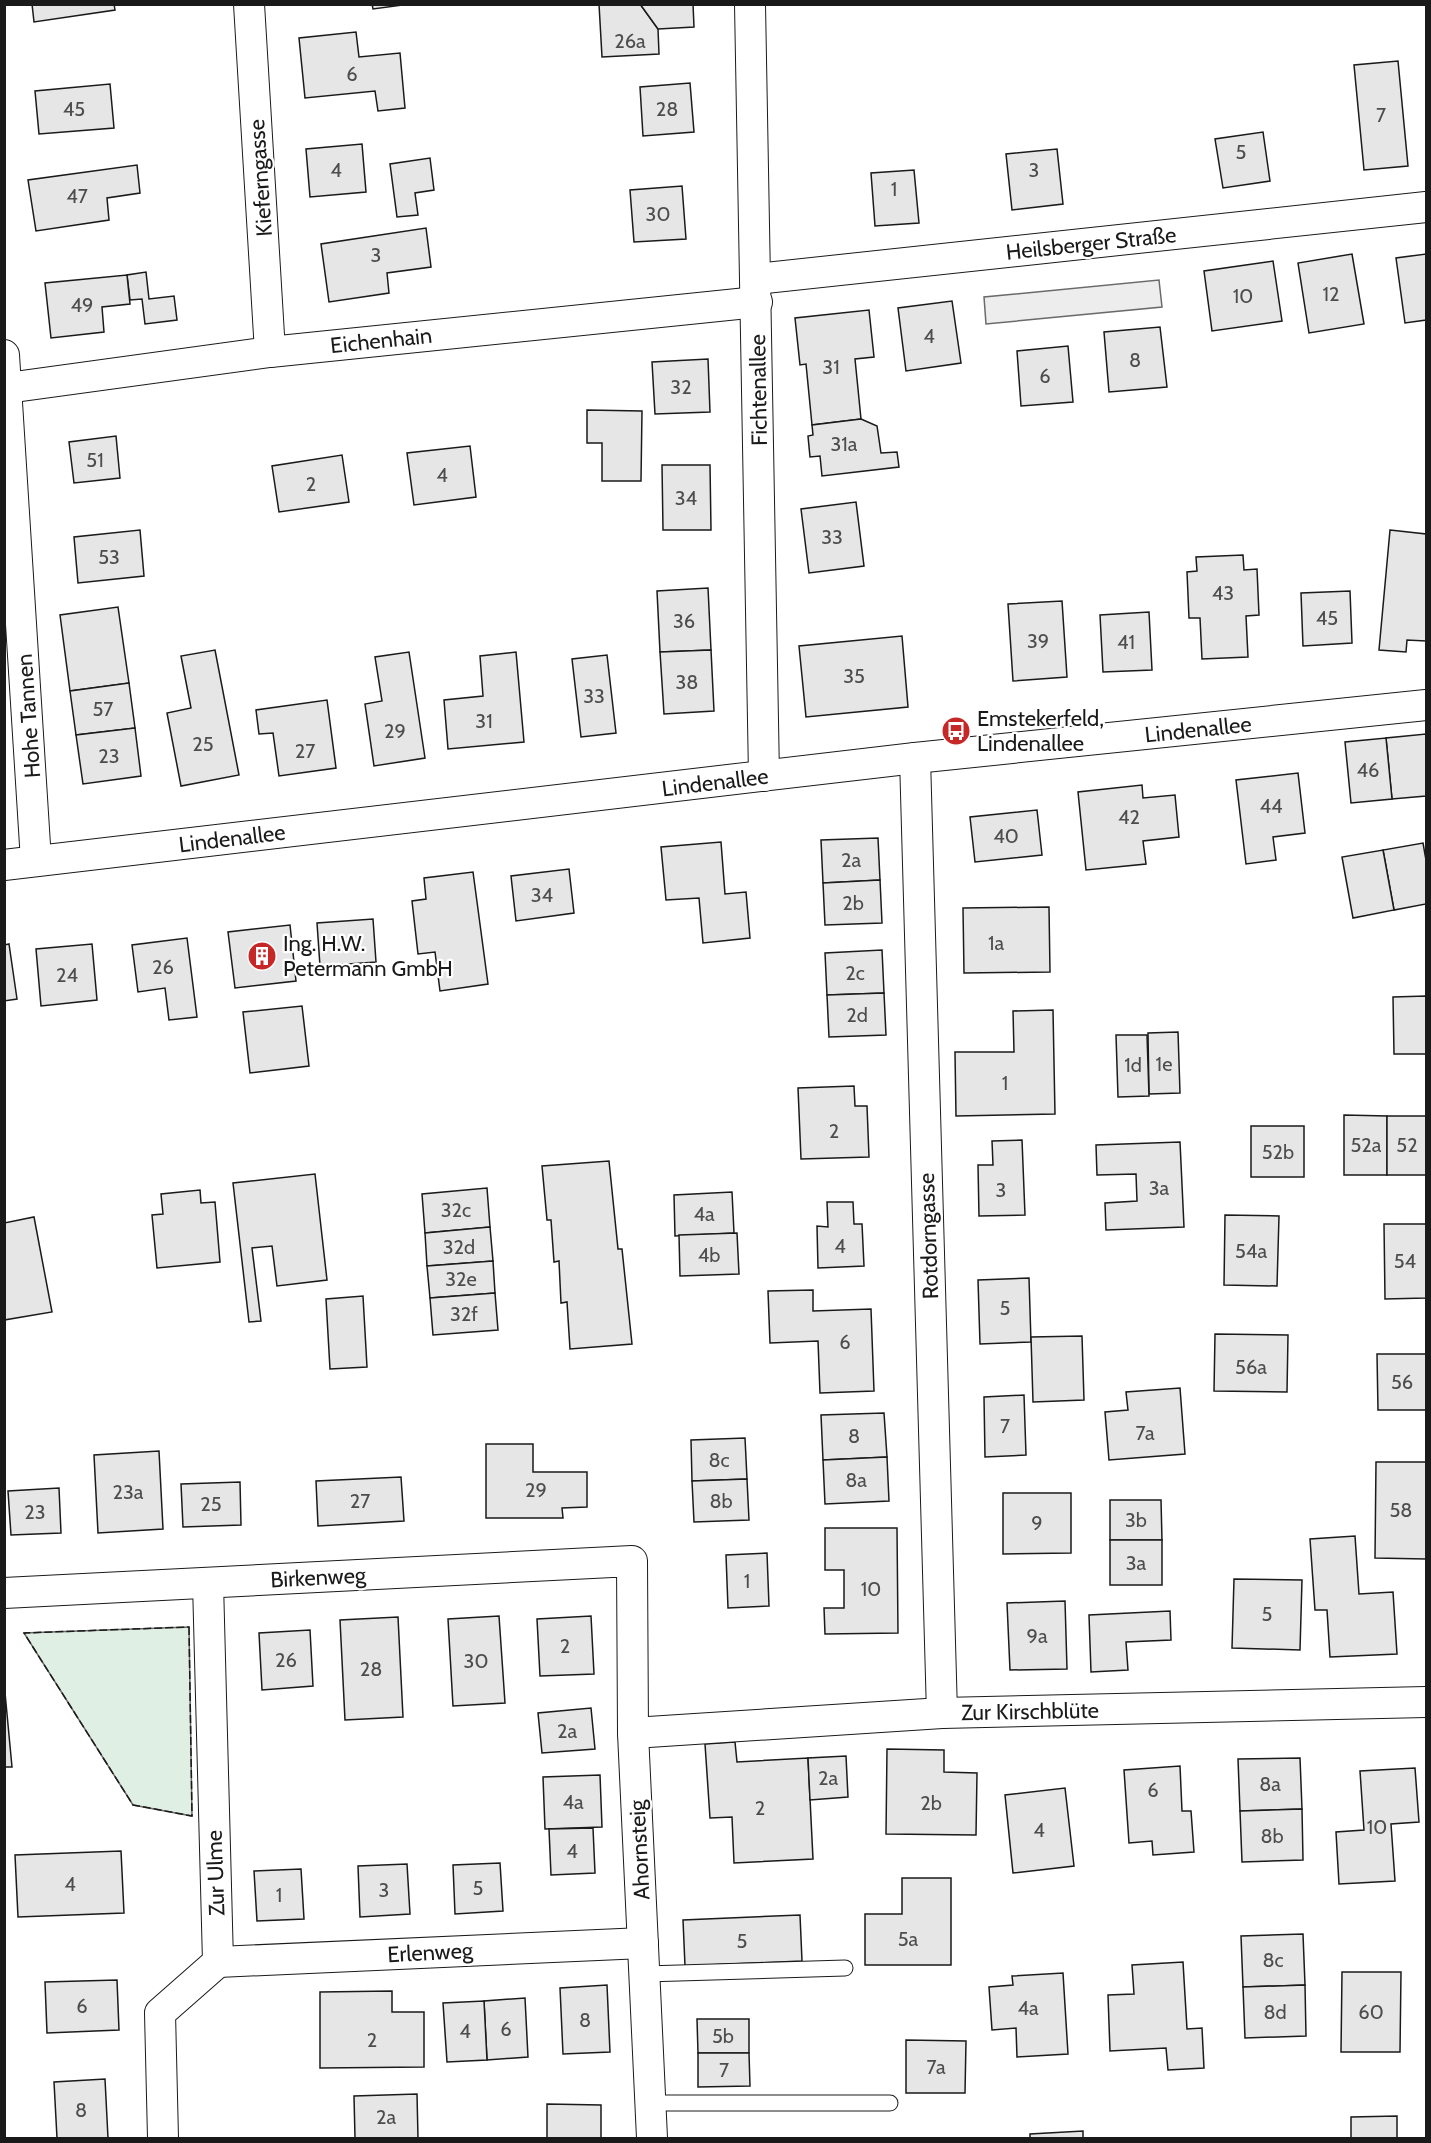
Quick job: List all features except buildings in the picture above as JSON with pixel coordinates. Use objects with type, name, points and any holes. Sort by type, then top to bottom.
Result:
[{"type":"street","name":"Kieferngasse","points":[[249,4],[270,352]]},
{"type":"street","name":"Fichtenallee","points":[[750,4],[764,776]]},
{"type":"street","name":"Heilsberger Straße","points":[[756,291],[1426,207]]},
{"type":"street","name":"Eichenhain","points":[[7,388],[270,352],[756,291]]},
{"type":"street","name":"Hohe Tannen","points":[[4,354],[36,861]]},
{"type":"street","name":"Lindenallee","points":[[4,865],[915,758],[1426,705]]},
{"type":"street","name":"Rotdorngasse","points":[[915,758],[942,1713]]},
{"type":"street","name":"Birkenweg","points":[[4,1593],[632,1561]]},
{"type":"street","name":"Ahornsteig","points":[[632,1561],[633,1733],[652,2139]]},
{"type":"street","name":"Zur Ulme","points":[[208,1583],[218,1962]]},
{"type":"street","name":"Zur Kirschblüte","points":[[633,1733],[942,1713],[1426,1702]]},
{"type":"street","name":"Erlenweg","points":[[218,1962],[643,1943]]},
{"type":"street","points":[[163,2139],[160,2013],[218,1962]]},
{"type":"lane","points":[[645,1974],[845,1968]]},
{"type":"lane","points":[[651,2103],[890,2103]]},
{"type":"green space","points":[[189,1627],[192,1816],[133,1805],[24,1633]]},
{"type":"shaded area","points":[[1159,280],[1162,307],[986,324],[984,297]]},
{"type":"fence","points":[[189,1627],[192,1816],[133,1805],[24,1633],[189,1627]]},
{"type":"place","name":"Emstekerfeld, Lindenallee","points":[[956,731]]},
{"type":"place","name":"Ing. H.W. Petermann GmbH","points":[[262,956]]}]
